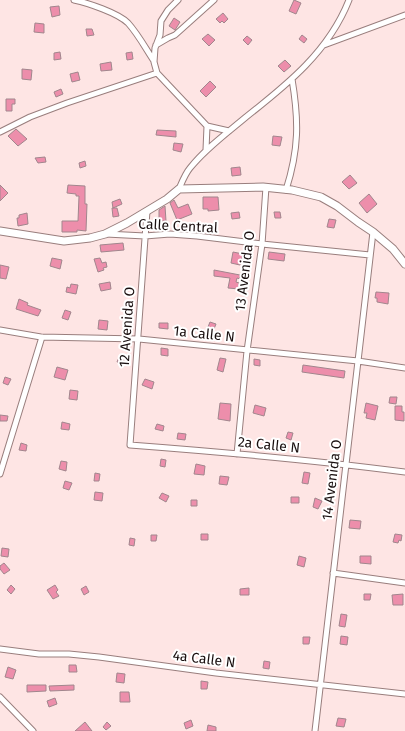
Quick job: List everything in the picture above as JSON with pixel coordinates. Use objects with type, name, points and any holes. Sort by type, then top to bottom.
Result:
[{"type":"street","points":[[74,0],[115,14],[127,22],[154,62],[157,73],[206,126],[229,132]]},
{"type":"street","points":[[154,62],[162,21],[168,10],[178,0]]},
{"type":"street","points":[[156,46],[175,35],[214,0]]},
{"type":"street","points":[[0,231],[64,241],[90,238],[105,234],[167,199],[179,189],[189,169],[206,150],[292,79],[316,54],[336,29],[349,0]]},
{"type":"street","points":[[323,45],[405,15]]},
{"type":"street","points":[[0,132],[30,117],[67,103],[157,73]]},
{"type":"street","points":[[286,190],[293,168],[297,135],[295,98],[292,79]]},
{"type":"street","points":[[206,126],[206,150]]},
{"type":"street","points":[[179,189],[266,187],[321,197],[337,206],[373,232],[393,249],[405,264]]},
{"type":"street","name":"13 Avenida O","points":[[237,454],[247,351],[262,244],[266,187]]},
{"type":"street","name":"12 Avenida O","points":[[130,445],[139,339],[147,211]]},
{"type":"street","name":"14 Avenida O","points":[[315,731],[373,232]]},
{"type":"street","name":"Calle Central","points":[[105,234],[145,236],[170,234],[197,236],[370,255]]},
{"type":"street","name":"1a Calle N","points":[[0,330],[9,333],[42,337],[139,339],[358,361],[405,368]]},
{"type":"street","points":[[0,474],[42,337]]},
{"type":"street","name":"2a Calle N","points":[[130,445],[346,464],[405,472]]},
{"type":"street","points":[[333,573],[405,583]]},
{"type":"street","name":"4a Calle N","points":[[0,649],[40,654],[77,655],[216,673],[405,694]]},
{"type":"street","points":[[0,698],[33,731]]},
{"type":"building","points":[[294,0],[301,3],[296,14],[289,11]]},
{"type":"building","points":[[59,6],[60,15],[52,17],[50,7]]},
{"type":"building","points":[[223,13],[228,19],[224,23],[222,21],[220,23],[216,19]]},
{"type":"building","points":[[174,18],[180,22],[175,30],[169,26]]},
{"type":"building","points":[[35,23],[44,24],[44,33],[34,32]]},
{"type":"building","points":[[86,29],[92,29],[94,35],[87,36]]},
{"type":"building","points":[[208,34],[215,40],[209,46],[202,39]]},
{"type":"building","points":[[302,35],[307,39],[304,43],[299,39]]},
{"type":"building","points":[[247,36],[252,40],[248,45],[243,40]]},
{"type":"building","points":[[60,52],[61,59],[54,60],[54,53]]},
{"type":"building","points":[[132,52],[133,59],[127,60],[126,53]]},
{"type":"building","points":[[285,60],[291,66],[284,72],[278,66]]},
{"type":"building","points":[[111,62],[112,70],[101,71],[100,64]]},
{"type":"building","points":[[22,69],[32,70],[31,80],[22,79]]},
{"type":"building","points":[[78,72],[80,80],[72,82],[70,74]]},
{"type":"building","points":[[210,81],[216,87],[206,97],[200,91]]},
{"type":"building","points":[[61,89],[63,94],[56,97],[54,92]]},
{"type":"building","points":[[6,99],[15,99],[15,104],[12,104],[12,111],[6,111]]},
{"type":"building","points":[[16,129],[27,139],[18,146],[8,136]]},
{"type":"building","points":[[157,130],[176,131],[176,137],[156,135]]},
{"type":"building","points":[[273,136],[282,137],[280,146],[272,145]]},
{"type":"building","points":[[174,143],[183,144],[181,152],[173,150]]},
{"type":"building","points":[[45,157],[46,162],[38,163],[35,158]]},
{"type":"building","points":[[85,161],[86,166],[80,168],[79,163]]},
{"type":"building","points":[[240,167],[241,175],[232,176],[231,168]]},
{"type":"building","points":[[350,175],[357,183],[349,189],[342,182]]},
{"type":"building","points":[[0,185],[8,193],[0,201]]},
{"type":"building","points":[[68,185],[85,186],[85,204],[87,204],[86,231],[77,230],[77,232],[62,232],[62,221],[78,221],[79,196],[76,196],[76,194],[67,193]]},
{"type":"building","points":[[369,194],[377,204],[367,213],[359,203]]},
{"type":"building","points":[[203,197],[218,197],[219,210],[208,211],[208,209],[203,209]]},
{"type":"building","points":[[120,199],[122,204],[113,208],[112,202]]},
{"type":"building","points":[[174,200],[178,208],[188,204],[192,214],[177,220],[170,203]]},
{"type":"building","points":[[165,206],[166,221],[159,221],[159,210]]},
{"type":"building","points":[[112,208],[117,208],[119,216],[113,217]]},
{"type":"building","points":[[239,212],[240,218],[232,219],[231,213]]},
{"type":"building","points":[[274,212],[280,212],[281,218],[275,218]]},
{"type":"building","points":[[27,213],[28,224],[18,226],[17,218],[19,218],[19,215]]},
{"type":"building","points":[[329,219],[336,220],[334,228],[327,227]]},
{"type":"building","points":[[123,243],[124,250],[101,252],[100,245]]},
{"type":"building","points":[[233,252],[243,254],[240,265],[231,263]]},
{"type":"building","points":[[245,252],[251,253],[250,259],[244,258]]},
{"type":"building","points":[[269,252],[285,254],[284,261],[268,259]]},
{"type":"building","points":[[52,258],[62,260],[60,269],[50,266]]},
{"type":"building","points":[[100,258],[102,263],[106,262],[107,267],[98,272],[94,259]]},
{"type":"building","points":[[0,265],[9,267],[6,279],[0,278]]},
{"type":"building","points":[[214,270],[240,275],[240,279],[237,278],[236,282],[239,283],[239,289],[228,288],[230,278],[214,276]]},
{"type":"building","points":[[110,282],[111,289],[101,291],[99,284]]},
{"type":"building","points":[[71,284],[78,285],[76,294],[66,292],[67,287],[70,288]]},
{"type":"building","points":[[376,292],[389,293],[388,304],[377,302],[377,298],[375,298]]},
{"type":"building","points":[[19,299],[28,303],[27,305],[41,310],[38,316],[16,309]]},
{"type":"building","points":[[65,310],[71,312],[68,320],[62,318]]},
{"type":"building","points":[[99,320],[108,321],[107,330],[98,329]]},
{"type":"building","points":[[210,322],[216,324],[214,329],[208,327]]},
{"type":"building","points":[[159,323],[168,323],[168,329],[159,328]]},
{"type":"building","points":[[161,348],[168,349],[168,356],[161,355]]},
{"type":"building","points":[[120,355],[125,358],[122,364],[117,362]]},
{"type":"building","points":[[220,358],[226,359],[223,372],[217,370]]},
{"type":"building","points":[[254,359],[260,360],[260,366],[254,365]]},
{"type":"building","points":[[303,365],[345,371],[344,378],[302,372]]},
{"type":"building","points":[[57,367],[68,370],[65,380],[54,377]]},
{"type":"building","points":[[5,377],[11,379],[8,385],[3,383]]},
{"type":"building","points":[[145,379],[154,382],[152,389],[142,385]]},
{"type":"building","points":[[70,390],[78,391],[77,400],[69,399]]},
{"type":"building","points":[[390,397],[397,397],[396,404],[389,403]]},
{"type":"building","points":[[220,403],[231,404],[230,421],[218,419]]},
{"type":"building","points":[[366,403],[378,406],[375,420],[366,418],[367,413],[364,413]]},
{"type":"building","points":[[255,405],[266,408],[264,416],[253,413]]},
{"type":"building","points":[[395,406],[402,406],[404,421],[395,420]]},
{"type":"building","points":[[0,415],[8,416],[7,421],[0,421]]},
{"type":"building","points":[[62,422],[70,424],[69,430],[61,429]]},
{"type":"building","points":[[157,424],[164,426],[163,431],[155,429]]},
{"type":"building","points":[[288,432],[293,433],[291,440],[286,438]]},
{"type":"building","points":[[178,433],[186,434],[185,440],[177,439]]},
{"type":"building","points":[[21,443],[27,445],[26,451],[19,450]]},
{"type":"building","points":[[161,459],[166,460],[165,467],[160,466]]},
{"type":"building","points":[[61,461],[67,462],[66,471],[59,469]]},
{"type":"building","points":[[196,464],[205,466],[204,475],[194,474]]},
{"type":"building","points":[[304,472],[310,473],[308,484],[302,483]]},
{"type":"building","points":[[95,473],[100,474],[99,481],[94,481]]},
{"type":"building","points":[[220,476],[229,477],[227,485],[219,484]]},
{"type":"building","points":[[65,481],[72,483],[69,490],[63,488]]},
{"type":"building","points":[[95,492],[103,493],[102,501],[94,500]]},
{"type":"building","points":[[162,493],[169,496],[166,502],[159,498]]},
{"type":"building","points":[[291,497],[299,497],[299,503],[291,503]]},
{"type":"building","points":[[315,498],[322,501],[318,509],[313,507]]},
{"type":"building","points":[[191,500],[197,500],[197,506],[191,506]]},
{"type":"building","points":[[350,520],[361,521],[360,529],[349,528]]},
{"type":"building","points":[[201,534],[208,534],[208,540],[201,540]]},
{"type":"building","points":[[395,534],[402,535],[401,541],[399,540],[398,543],[393,542]]},
{"type":"building","points":[[151,535],[157,535],[156,541],[151,541]]},
{"type":"building","points":[[130,538],[135,539],[134,546],[129,545]]},
{"type":"building","points":[[2,548],[9,549],[8,557],[1,556]]},
{"type":"building","points":[[299,556],[306,558],[304,567],[297,565]]},
{"type":"building","points":[[360,556],[371,556],[371,564],[360,563]]},
{"type":"building","points":[[4,563],[10,570],[4,574],[0,569],[0,566]]},
{"type":"building","points":[[11,585],[15,589],[11,594],[7,590]]},
{"type":"building","points":[[55,585],[58,590],[56,592],[59,596],[53,599],[47,590]]},
{"type":"building","points":[[86,586],[89,592],[84,595],[81,589]]},
{"type":"building","points":[[249,588],[249,595],[240,595],[240,589]]},
{"type":"building","points":[[364,594],[371,594],[370,600],[364,600]]},
{"type":"building","points":[[403,594],[403,605],[393,605],[392,595]]},
{"type":"building","points":[[341,614],[347,615],[345,627],[339,626]]},
{"type":"building","points":[[341,636],[348,637],[347,645],[340,644]]},
{"type":"building","points":[[303,637],[310,637],[309,644],[303,644]]},
{"type":"building","points":[[264,661],[270,662],[269,669],[263,668]]},
{"type":"building","points":[[69,665],[76,665],[77,672],[69,672]]},
{"type":"building","points":[[8,667],[16,670],[13,679],[5,677]]},
{"type":"building","points":[[117,673],[125,674],[124,683],[116,682]]},
{"type":"building","points":[[201,681],[208,682],[207,689],[201,689]]},
{"type":"building","points":[[27,685],[46,685],[46,691],[27,692]]},
{"type":"building","points":[[74,685],[74,690],[50,691],[49,686]]},
{"type":"building","points":[[120,692],[129,692],[130,702],[120,702]]},
{"type":"building","points":[[55,698],[57,704],[49,707],[47,701]]},
{"type":"building","points":[[338,718],[346,719],[344,727],[336,726]]},
{"type":"building","points":[[191,720],[193,726],[186,729],[184,723]]},
{"type":"building","points":[[85,722],[92,731],[75,731]]},
{"type":"building","points":[[107,722],[111,726],[106,730],[103,727]]},
{"type":"building","points":[[208,725],[216,727],[216,731],[207,731]]}]
